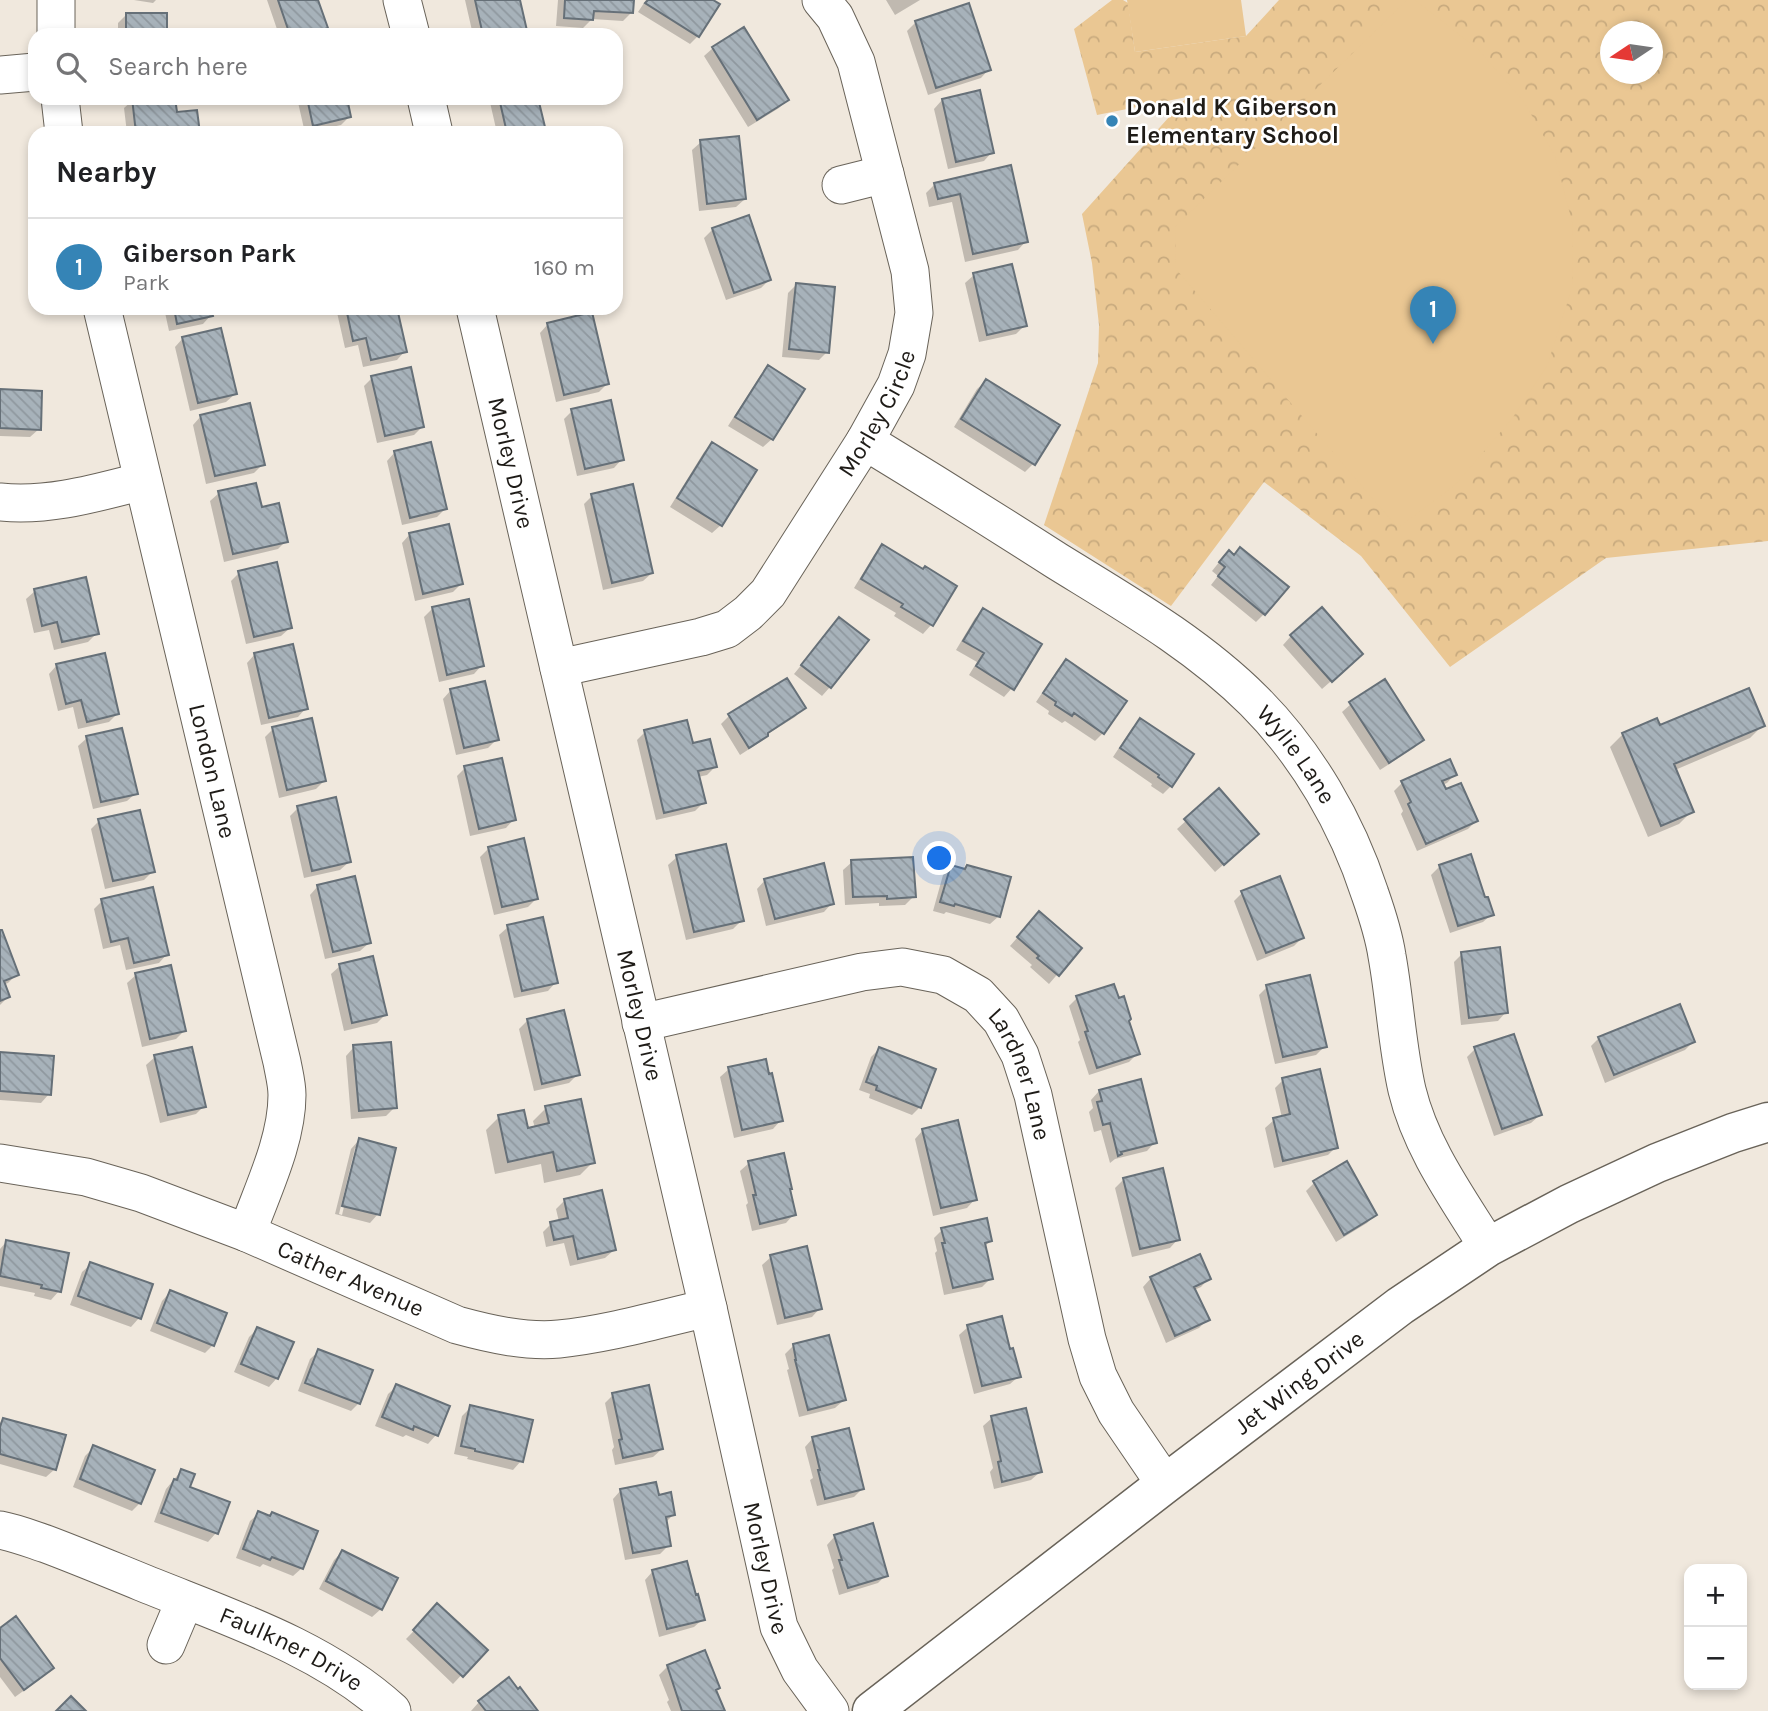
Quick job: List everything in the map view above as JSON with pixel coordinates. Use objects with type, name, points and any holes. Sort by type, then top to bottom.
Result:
[{"type":"main road","name":"Jet Wing Drive","points":[[872,1711],[1399,1306],[1488,1247],[1569,1204],[1657,1163],[1768,1122]]},
{"type":"street","points":[[56,0],[56,28]]},
{"type":"street","points":[[402,0],[409,28]]},
{"type":"street","name":"Morley Circle","points":[[559,668],[701,638],[727,629],[748,612],[768,593],[865,441],[896,385],[907,354],[914,313],[910,271],[856,62],[835,17],[821,0]]},
{"type":"street","points":[[0,75],[28,73]]},
{"type":"street","points":[[61,105],[63,126]]},
{"type":"street","points":[[428,105],[432,126]]},
{"type":"street","points":[[841,184],[884,174]]},
{"type":"street","name":"London Lane","points":[[104,315],[279,1048],[287,1094],[284,1122],[275,1155],[247,1233]]},
{"type":"street","name":"Morley Drive","points":[[477,315],[708,1308],[779,1627],[800,1670],[830,1711]]},
{"type":"street","name":"Wylie Lane","points":[[865,441],[1162,627],[1207,660],[1254,702],[1291,744],[1324,792],[1350,841],[1370,893],[1387,953],[1400,1051],[1419,1127],[1438,1167],[1488,1247]]},
{"type":"street","points":[[0,502],[22,504],[62,500],[144,481]]},
{"type":"street","name":"Lardner Lane","points":[[641,1023],[862,972],[902,967],[943,975],[978,995],[1001,1020],[1008,1032],[1020,1055],[1033,1095],[1087,1339],[1098,1376],[1116,1412],[1165,1484]]},
{"type":"street","name":"Cather Avenue","points":[[0,1163],[86,1177],[141,1193],[247,1233],[457,1325],[490,1334],[557,1339],[595,1334],[708,1308]]},
{"type":"street","name":"Faulkner Drive","points":[[0,1530],[73,1554],[289,1643],[359,1685],[392,1711]]},
{"type":"street","points":[[166,1645],[185,1600]]},
{"type":"green space","points":[[1112,0],[1128,3],[1135,52],[1246,36],[1279,0],[1768,0],[1768,541],[1606,558],[1450,667],[1361,556],[1264,482],[1171,606],[1044,525],[1098,363],[1099,325],[1092,263],[1082,214],[1187,97],[1097,115],[1074,29]]},
{"type":"green space","points":[[1127,0],[1241,0],[1246,36],[1135,52]]},
{"type":"green space","points":[[1407,0],[1415,0],[1479,50],[1524,102],[1555,156],[1573,226],[1572,288],[1547,366],[1511,420],[1455,485],[1398,528],[1176,269],[1175,227]]},
{"type":"building","points":[[278,0],[318,0],[328,28],[288,28]]},
{"type":"building","points":[[475,0],[520,0],[526,28],[481,28]]},
{"type":"building","points":[[565,0],[634,0],[633,13],[594,11],[593,20],[564,18]]},
{"type":"building","points":[[648,0],[713,0],[720,4],[699,37],[645,3]]},
{"type":"building","points":[[969,3],[991,70],[936,88],[915,21]]},
{"type":"building","points":[[126,13],[167,13],[167,28],[126,28]]},
{"type":"building","points":[[744,27],[789,100],[757,120],[712,47]]},
{"type":"building","points":[[980,90],[994,153],[956,162],[942,99]]},
{"type":"building","points":[[133,105],[176,105],[177,112],[197,110],[199,126],[135,126]]},
{"type":"building","points":[[308,105],[348,105],[351,117],[313,126]]},
{"type":"building","points":[[501,105],[540,105],[545,126],[505,126]]},
{"type":"building","points":[[739,136],[746,199],[707,204],[700,140]]},
{"type":"building","points":[[1011,165],[1028,242],[973,254],[960,194],[938,199],[934,183]]},
{"type":"building","points":[[749,215],[771,280],[734,293],[712,228]]},
{"type":"building","points":[[1012,264],[1027,326],[987,335],[973,273]]},
{"type":"building","points":[[796,283],[835,287],[829,353],[789,349]]},
{"type":"building","points":[[175,315],[213,316],[177,324]]},
{"type":"building","points":[[347,315],[399,315],[407,352],[371,360],[366,338],[353,341]]},
{"type":"building","points":[[580,315],[593,315],[609,384],[564,395],[547,323]]},
{"type":"building","points":[[221,328],[237,394],[198,403],[182,337]]},
{"type":"building","points":[[768,365],[805,389],[773,440],[735,417]]},
{"type":"building","points":[[411,367],[424,427],[385,436],[371,376]]},
{"type":"building","points":[[986,379],[1060,425],[1035,465],[961,419]]},
{"type":"building","points":[[0,389],[42,391],[41,430],[0,428]]},
{"type":"building","points":[[611,400],[624,460],[585,469],[571,409]]},
{"type":"building","points":[[250,403],[265,465],[215,476],[200,415]]},
{"type":"building","points":[[431,442],[447,509],[410,518],[394,451]]},
{"type":"building","points":[[712,442],[757,470],[722,526],[677,498]]},
{"type":"building","points":[[256,483],[262,507],[279,503],[288,542],[233,554],[218,491]]},
{"type":"building","points":[[633,484],[653,573],[612,583],[591,494]]},
{"type":"building","points":[[449,524],[463,584],[423,594],[409,533]]},
{"type":"building","points":[[882,544],[957,586],[933,626],[861,579]]},
{"type":"building","points":[[1240,547],[1289,587],[1265,615],[1218,576],[1225,567],[1219,562],[1229,550],[1234,555]]},
{"type":"building","points":[[277,562],[292,628],[254,637],[238,571]]},
{"type":"building","points":[[86,577],[99,634],[62,642],[57,622],[42,626],[34,589]]},
{"type":"building","points":[[469,599],[484,666],[447,675],[432,607]]},
{"type":"building","points":[[1322,607],[1363,654],[1332,682],[1290,635]]},
{"type":"building","points":[[983,608],[1042,644],[1014,690],[976,666],[984,653],[963,641]]},
{"type":"building","points":[[839,617],[869,640],[831,688],[801,665]]},
{"type":"building","points":[[293,644],[308,709],[269,718],[254,653]]},
{"type":"building","points":[[105,653],[119,714],[87,722],[81,700],[66,704],[56,664]]},
{"type":"building","points":[[1066,659],[1127,701],[1104,734],[1074,713],[1072,716],[1055,705],[1056,702],[1043,693]]},
{"type":"building","points":[[787,678],[806,708],[749,748],[728,714]]},
{"type":"building","points":[[1385,679],[1424,740],[1389,763],[1349,702]]},
{"type":"building","points":[[485,681],[499,740],[464,748],[450,689]]},
{"type":"building","points":[[1749,688],[1765,726],[1674,764],[1694,812],[1661,826],[1622,733],[1657,718],[1660,725]]},
{"type":"building","points":[[312,718],[326,781],[287,790],[272,727]]},
{"type":"building","points":[[1140,718],[1194,754],[1172,787],[1120,748]]},
{"type":"building","points":[[687,720],[693,743],[710,739],[717,767],[698,771],[706,803],[664,813],[644,730]]},
{"type":"building","points":[[122,728],[138,794],[101,802],[86,736]]},
{"type":"building","points":[[502,758],[516,820],[479,829],[464,766]]},
{"type":"building","points":[[1450,759],[1457,775],[1442,781],[1446,789],[1461,783],[1478,821],[1426,844],[1401,781]]},
{"type":"building","points":[[1219,788],[1259,834],[1224,865],[1184,819]]},
{"type":"building","points":[[336,797],[351,862],[312,871],[297,806]]},
{"type":"building","points":[[140,810],[155,872],[113,881],[98,819]]},
{"type":"building","points":[[524,838],[538,899],[502,907],[488,847]]},
{"type":"building","points":[[726,844],[744,921],[694,932],[676,855]]},
{"type":"building","points":[[1471,854],[1494,915],[1458,926],[1439,865]]},
{"type":"building","points":[[913,857],[916,897],[853,897],[851,860]]},
{"type":"building","points":[[824,863],[834,904],[775,919],[764,879]]},
{"type":"building","points":[[951,865],[965,869],[967,865],[1011,877],[1000,917],[940,902]]},
{"type":"building","points":[[355,876],[371,943],[333,952],[317,885]]},
{"type":"building","points":[[1280,876],[1304,938],[1266,953],[1241,891]]},
{"type":"building","points":[[153,887],[169,955],[134,963],[128,938],[111,942],[101,899]]},
{"type":"building","points":[[1039,911],[1082,948],[1059,976],[1017,937]]},
{"type":"building","points":[[543,917],[558,983],[522,991],[507,925]]},
{"type":"building","points":[[0,930],[19,975],[4,981],[10,997],[0,1001]]},
{"type":"building","points":[[1500,947],[1508,1013],[1469,1018],[1461,952]]},
{"type":"building","points":[[373,956],[387,1015],[352,1023],[339,964]]},
{"type":"building","points":[[171,965],[186,1031],[150,1039],[135,973]]},
{"type":"building","points":[[1310,975],[1327,1047],[1283,1057],[1266,985]]},
{"type":"building","points":[[1114,984],[1119,998],[1124,996],[1140,1054],[1097,1068],[1076,996]]},
{"type":"building","points":[[1680,1004],[1695,1042],[1614,1075],[1598,1037]]},
{"type":"building","points":[[564,1010],[580,1075],[542,1084],[527,1019]]},
{"type":"building","points":[[1514,1034],[1542,1115],[1502,1129],[1474,1047]]},
{"type":"building","points":[[391,1042],[397,1108],[359,1111],[353,1045]]},
{"type":"building","points":[[192,1047],[206,1107],[168,1115],[154,1055]]},
{"type":"building","points":[[879,1047],[936,1069],[921,1108],[876,1090],[877,1086],[866,1082]]},
{"type":"building","points":[[0,1052],[54,1056],[51,1095],[0,1091]]},
{"type":"building","points":[[766,1059],[783,1121],[742,1130],[728,1067]]},
{"type":"building","points":[[1320,1069],[1338,1148],[1283,1161],[1273,1118],[1290,1114],[1282,1078]]},
{"type":"building","points":[[1141,1079],[1157,1143],[1121,1152],[1118,1156],[1110,1123],[1103,1125],[1097,1102],[1102,1101],[1099,1090]]},
{"type":"building","points":[[581,1099],[595,1163],[557,1171],[553,1152],[508,1162],[498,1115],[524,1110],[528,1128],[549,1123],[545,1106]]},
{"type":"building","points":[[958,1120],[977,1200],[941,1208],[922,1129]]},
{"type":"building","points":[[359,1138],[396,1148],[380,1215],[342,1206]]},
{"type":"building","points":[[784,1153],[796,1215],[760,1224],[748,1161]]},
{"type":"building","points":[[1347,1161],[1377,1215],[1344,1235],[1313,1181]]},
{"type":"building","points":[[1163,1168],[1180,1240],[1140,1249],[1123,1178]]},
{"type":"building","points":[[602,1190],[616,1250],[578,1259],[573,1236],[554,1240],[550,1222],[568,1218],[564,1199]]},
{"type":"building","points":[[987,1218],[992,1241],[985,1243],[993,1279],[953,1288],[941,1228]]},
{"type":"building","points":[[6,1240],[69,1253],[61,1292],[0,1276]]},
{"type":"building","points":[[807,1246],[822,1309],[785,1318],[770,1255]]},
{"type":"building","points":[[1200,1254],[1211,1279],[1194,1287],[1210,1320],[1175,1336],[1150,1277]]},
{"type":"building","points":[[90,1262],[153,1284],[141,1319],[78,1296]]},
{"type":"building","points":[[170,1290],[227,1313],[214,1346],[157,1323]]},
{"type":"building","points":[[1002,1316],[1010,1349],[1013,1348],[1021,1377],[982,1386],[967,1325]]},
{"type":"building","points":[[257,1327],[294,1342],[278,1379],[241,1364]]},
{"type":"building","points":[[829,1335],[846,1400],[808,1410],[793,1344]]},
{"type":"building","points":[[318,1349],[373,1370],[360,1404],[305,1383]]},
{"type":"building","points":[[396,1384],[450,1406],[438,1436],[414,1426],[413,1430],[382,1417]]},
{"type":"building","points":[[649,1385],[663,1449],[623,1458],[619,1440],[622,1439],[612,1393]]},
{"type":"building","points":[[470,1405],[533,1420],[523,1462],[461,1446]]},
{"type":"building","points":[[1026,1408],[1042,1472],[1002,1482],[998,1462],[1001,1461],[991,1416]]},
{"type":"building","points":[[3,1418],[66,1435],[56,1470],[0,1454],[0,1427]]},
{"type":"building","points":[[849,1428],[864,1489],[825,1499],[812,1437]]},
{"type":"building","points":[[93,1445],[155,1470],[141,1504],[80,1479]]},
{"type":"building","points":[[181,1469],[195,1474],[190,1487],[230,1502],[218,1534],[161,1513],[174,1479],[177,1480]]},
{"type":"building","points":[[656,1482],[659,1495],[671,1492],[675,1515],[666,1517],[671,1546],[633,1553],[620,1489]]},
{"type":"building","points":[[258,1511],[270,1516],[272,1512],[318,1531],[303,1569],[243,1549]]},
{"type":"building","points":[[873,1523],[888,1576],[848,1588],[834,1535]]},
{"type":"building","points":[[342,1550],[398,1578],[382,1610],[326,1581]]},
{"type":"building","points":[[687,1561],[705,1620],[667,1629],[652,1570]]},
{"type":"building","points":[[437,1603],[488,1650],[463,1677],[413,1630]]},
{"type":"building","points":[[16,1616],[54,1668],[24,1690],[0,1658],[0,1628]]},
{"type":"building","points":[[705,1650],[720,1688],[716,1690],[725,1711],[682,1711],[667,1665]]},
{"type":"building","points":[[509,1677],[538,1711],[486,1711],[478,1701]]},
{"type":"building","points":[[71,1696],[86,1711],[56,1711]]},
{"type":"place","name":"Donald K Giberson Elementary School","points":[[1112,121]]},
{"type":"place","name":"Giberson Park","points":[[1433,344]]}]
